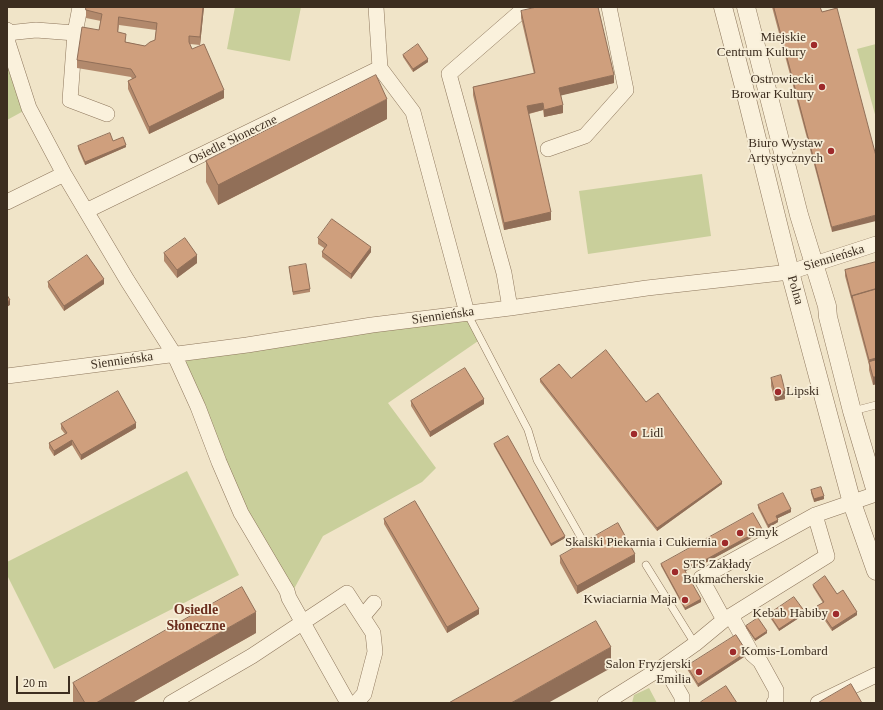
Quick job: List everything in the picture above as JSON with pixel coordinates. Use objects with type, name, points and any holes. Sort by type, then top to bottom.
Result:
[{"type":"street","points":[[80,7],[75,33],[70,100],[107,114]]},
{"type":"street","points":[[376,7],[380,68],[413,112],[467,312]]},
{"type":"street","points":[[510,308],[504,273],[449,74],[526,7]]},
{"type":"street","points":[[548,149],[585,136],[626,90],[609,7]]},
{"type":"street","name":"Polna","points":[[723,7],[790,272],[852,503],[876,571]]},
{"type":"street","name":"Polna","points":[[746,7],[799,215],[827,306],[828,317],[852,411],[876,493]]},
{"type":"street","points":[[75,33],[36,30],[7,31],[8,43],[28,108],[86,212],[174,354],[198,407],[219,462],[241,513],[348,703]]},
{"type":"street","name":"Osiedle Słoneczne","points":[[86,212],[380,68]]},
{"type":"street","points":[[7,202],[64,174]]},
{"type":"street","name":"Siennieńska","points":[[7,376],[246,345],[372,325],[467,312],[510,308],[647,288],[790,272],[876,244]]},
{"type":"street","points":[[774,703],[776,700],[776,690],[760,661],[752,654],[701,578],[815,515],[852,503],[876,493]]},
{"type":"street","points":[[605,703],[696,644],[728,618],[827,556],[815,515]]},
{"type":"street","points":[[171,703],[252,656],[348,593],[373,633],[375,652],[364,694],[356,703]]},
{"type":"street","points":[[363,616],[374,603]]},
{"type":"street","points":[[664,666],[682,697],[682,703]]},
{"type":"street","points":[[818,703],[876,675]]},
{"type":"lane","points":[[467,312],[528,430],[537,460],[583,542]]},
{"type":"lane","points":[[852,411],[876,405]]},
{"type":"lane","points":[[646,565],[696,644]]},
{"type":"green space","points":[[235,7],[301,7],[290,61],[227,49]]},
{"type":"green space","points":[[7,43],[29,108],[7,120]]},
{"type":"green space","points":[[876,44],[876,118],[857,49]]},
{"type":"green space","points":[[702,174],[711,236],[588,254],[579,191]]},
{"type":"green space","points":[[467,313],[481,339],[388,403],[436,468],[422,482],[323,536],[289,598],[241,513],[174,354]]},
{"type":"green space","points":[[187,471],[239,575],[54,669],[7,575],[7,562]]},
{"type":"green space","points":[[649,688],[657,703],[632,703],[634,695]]},
{"type":"building","points":[[86,7],[203,7],[200,37],[189,36],[189,42],[192,49],[204,44],[224,90],[149,127],[128,81],[136,77],[131,69],[77,60],[82,27],[99,30],[102,14],[86,10]],"holes":[[[119,17],[157,23],[155,40],[145,46],[125,42],[126,34],[118,32]]]},
{"type":"building","points":[[537,7],[598,7],[614,75],[559,88],[563,105],[544,110],[543,103],[527,106],[551,212],[504,223],[473,87],[535,73],[521,11]]},
{"type":"building","points":[[774,7],[820,7],[822,12],[837,8],[876,156],[876,215],[832,227]]},
{"type":"building","points":[[418,44],[428,59],[413,69],[403,55]]},
{"type":"building","points":[[376,75],[387,99],[218,185],[206,161]]},
{"type":"building","points":[[110,133],[113,141],[123,137],[126,145],[85,162],[78,146]]},
{"type":"building","points":[[332,219],[371,247],[351,274],[322,252],[327,245],[318,238]]},
{"type":"building","points":[[185,238],[197,255],[177,270],[164,253]]},
{"type":"building","points":[[87,255],[104,279],[64,306],[48,282]]},
{"type":"building","points":[[876,262],[876,289],[852,296],[852,298],[845,270]]},
{"type":"building","points":[[306,264],[310,289],[293,292],[289,267]]},
{"type":"building","points":[[876,289],[876,358],[869,360],[852,296]]},
{"type":"building","points":[[7,295],[10,300],[7,302]]},
{"type":"building","name":"Lidl","points":[[606,350],[646,402],[658,393],[722,482],[657,528],[540,379],[559,364],[571,378]]},
{"type":"building","points":[[876,360],[876,377],[873,377],[869,362]]},
{"type":"building","points":[[465,368],[484,399],[430,432],[411,401]]},
{"type":"building","points":[[781,375],[785,391],[775,393],[771,378]]},
{"type":"building","points":[[118,391],[136,423],[81,455],[72,440],[54,451],[49,443],[67,433],[61,424]]},
{"type":"building","points":[[508,436],[565,536],[551,544],[494,444]]},
{"type":"building","points":[[821,487],[824,496],[814,499],[811,490]]},
{"type":"building","points":[[783,493],[791,509],[776,516],[778,520],[768,525],[758,505]]},
{"type":"building","points":[[415,501],[479,609],[447,627],[384,519]]},
{"type":"building","points":[[753,513],[762,529],[694,566],[693,564],[684,569],[701,599],[685,608],[661,564]]},
{"type":"building","points":[[618,523],[635,554],[577,586],[560,556]]},
{"type":"building","points":[[825,576],[837,594],[843,590],[857,612],[832,628],[817,606],[824,602],[813,585]]},
{"type":"building","points":[[242,587],[256,612],[96,703],[85,703],[73,683]]},
{"type":"building","points":[[794,597],[805,612],[779,629],[769,614]]},
{"type":"building","points":[[758,618],[767,631],[755,639],[746,626]]},
{"type":"building","points":[[596,621],[611,647],[511,703],[449,703]]},
{"type":"building","points":[[736,635],[747,652],[698,684],[687,666]]},
{"type":"building","points":[[851,684],[862,703],[818,703]]},
{"type":"building","points":[[726,686],[737,703],[701,702]]},
{"type":"place","name":"Miejskie Centrum Kultury","points":[[814,45]]},
{"type":"place","name":"Ostrowiecki Browar Kultury","points":[[822,87]]},
{"type":"place","name":"Biuro Wystaw Artystycznych","points":[[831,151]]},
{"type":"place","name":"Lipski","points":[[778,392]]},
{"type":"place","name":"Lidl","points":[[634,434]]},
{"type":"place","name":"Smyk","points":[[740,533]]},
{"type":"place","name":"Skalski Piekarnia i Cukiernia","points":[[725,543]]},
{"type":"place","name":"STS Zakłady Bukmacherskie","points":[[675,572]]},
{"type":"place","name":"Kwiaciarnia Maja","points":[[685,600]]},
{"type":"place","name":"Kebab Habiby","points":[[836,614]]},
{"type":"place","name":"Komis-Lombard","points":[[733,652]]},
{"type":"place","name":"Salon Fryzjerski Emilia","points":[[699,672]]},
{"type":"district","name":"Osiedle Słoneczne","points":[[196,618]]}]
